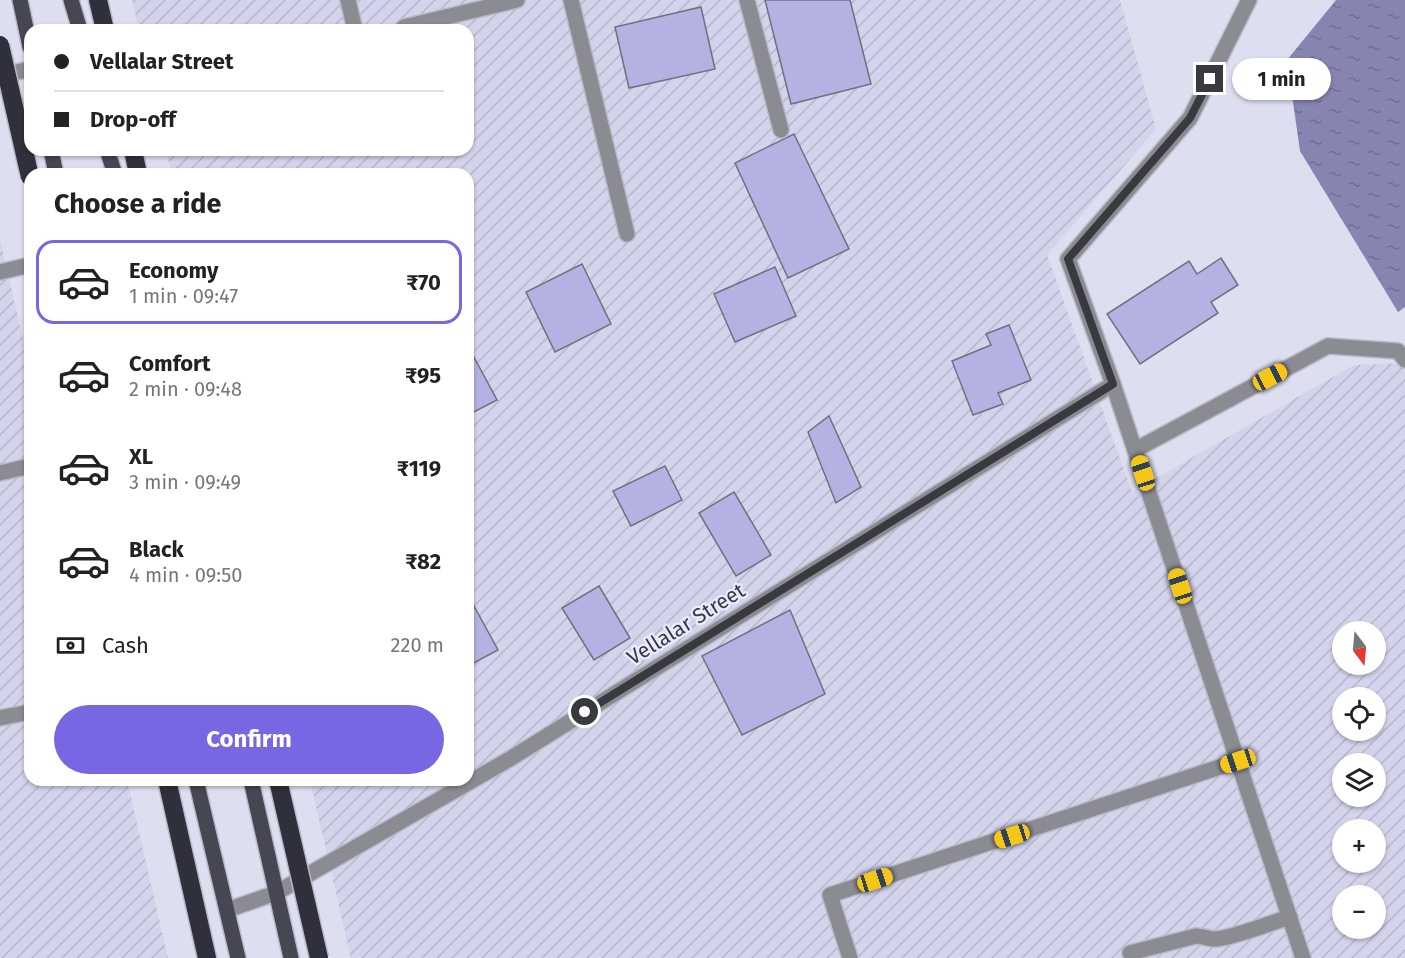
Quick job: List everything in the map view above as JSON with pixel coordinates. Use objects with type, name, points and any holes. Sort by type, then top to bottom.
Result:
[{"type":"highway","points":[[98,0],[104,24]]},
{"type":"highway","points":[[0,45],[24,151]]},
{"type":"highway","points":[[168,786],[207,958]]},
{"type":"highway","points":[[279,786],[319,958]]},
{"type":"main road","points":[[20,0],[25,24]]},
{"type":"main road","points":[[71,0],[78,24]]},
{"type":"main road","points":[[197,786],[238,958]]},
{"type":"main road","points":[[252,786],[291,958]]},
{"type":"street","points":[[348,0],[354,24]]},
{"type":"street","points":[[417,24],[517,0]]},
{"type":"street","points":[[571,0],[627,234]]},
{"type":"street","points":[[747,0],[781,130]]},
{"type":"street","points":[[1249,0],[1190,118],[1068,259],[1136,450],[1304,958]]},
{"type":"street","points":[[0,76],[24,70]]},
{"type":"street","points":[[0,272],[24,266]]},
{"type":"street","points":[[1136,450],[1329,346],[1403,353]]},
{"type":"street","name":"Vellalar Street","points":[[474,779],[1113,384]]},
{"type":"street","points":[[0,473],[24,467]]},
{"type":"street","points":[[0,718],[24,713]]},
{"type":"street","points":[[850,958],[830,895],[1238,761]]},
{"type":"street","name":"Vellalar Street","points":[[226,910],[276,893],[463,786]]},
{"type":"street","points":[[1130,953],[1196,936],[1214,939],[1290,917]]},
{"type":"shaded area","points":[[132,0],[1120,0],[1156,129],[1047,255],[1132,492],[1354,365],[1405,363],[1405,958],[351,958],[311,786],[474,786],[474,168],[170,168],[168,156],[474,156],[474,24],[138,24]]},
{"type":"shaded area","points":[[0,240],[24,342],[24,786],[128,786],[168,958],[0,958]]},
{"type":"water","points":[[1336,0],[1405,0],[1405,307],[1398,312],[1300,151],[1287,60]]},
{"type":"building","points":[[765,0],[850,0],[871,84],[791,104]]},
{"type":"building","points":[[701,7],[715,69],[629,88],[615,27]]},
{"type":"building","points":[[794,134],[849,249],[788,278],[735,163]]},
{"type":"building","points":[[1221,258],[1238,285],[1211,302],[1218,313],[1140,364],[1107,314],[1189,261],[1197,274]]},
{"type":"building","points":[[582,264],[611,324],[555,352],[526,292]]},
{"type":"building","points":[[775,267],[796,316],[735,342],[714,294]]},
{"type":"building","points":[[1009,325],[1031,380],[998,393],[1003,404],[973,415],[952,361],[991,345],[986,334]]},
{"type":"building","points":[[474,357],[497,400],[474,412]]},
{"type":"building","points":[[829,416],[861,487],[836,503],[808,432]]},
{"type":"building","points":[[665,466],[682,500],[631,526],[613,491]]},
{"type":"building","points":[[734,492],[771,555],[736,576],[699,513]]},
{"type":"building","points":[[599,586],[630,638],[594,660],[562,608]]},
{"type":"building","points":[[474,606],[498,650],[474,663]]},
{"type":"building","points":[[790,610],[825,694],[742,735],[702,656]]},
{"type":"route","points":[[585,712],[1113,384],[1068,259],[1190,118],[1210,79]]}]
